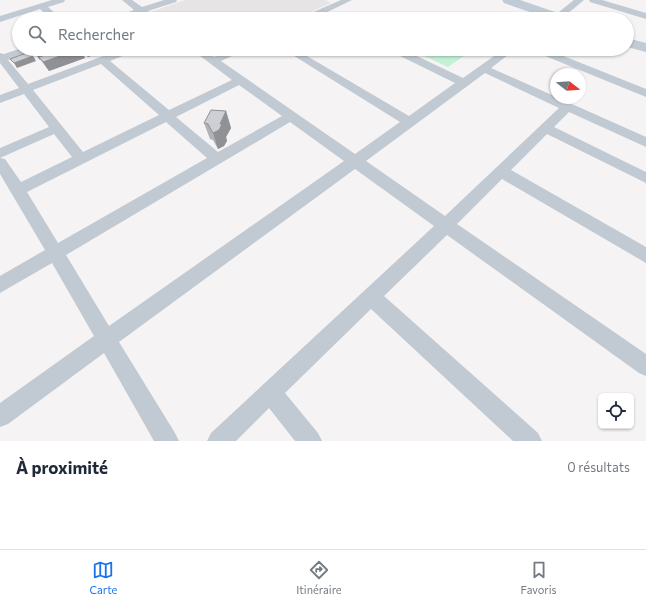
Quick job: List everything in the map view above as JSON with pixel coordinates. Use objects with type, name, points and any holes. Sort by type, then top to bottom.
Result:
[{"type":"street","points":[[21,12],[61,0]]},
{"type":"street","points":[[126,0],[141,11]]},
{"type":"street","points":[[138,12],[173,0]]},
{"type":"street","points":[[328,0],[338,4]]},
{"type":"street","points":[[322,12],[348,0]]},
{"type":"street","points":[[508,0],[541,12]]},
{"type":"street","points":[[565,12],[580,0]]},
{"type":"street","points":[[593,0],[633,12]]},
{"type":"street","points":[[42,6],[49,12]]},
{"type":"street","points":[[634,12],[646,16]]},
{"type":"street","points":[[0,18],[12,15]]},
{"type":"street","points":[[634,44],[646,48]]},
{"type":"street","points":[[12,54],[1,58],[81,159]]},
{"type":"street","points":[[0,99],[113,56]]},
{"type":"street","points":[[205,56],[646,366]]},
{"type":"street","points":[[212,61],[223,56]]},
{"type":"street","points":[[300,56],[410,122]]},
{"type":"street","points":[[408,56],[464,83]]},
{"type":"street","points":[[0,416],[502,56]]},
{"type":"street","points":[[554,56],[646,93]]},
{"type":"street","points":[[103,60],[217,159]]},
{"type":"street","points":[[484,69],[646,142]]},
{"type":"street","points":[[18,190],[240,80]]},
{"type":"street","points":[[219,441],[446,225],[567,107]]},
{"type":"street","points":[[0,285],[291,116]]},
{"type":"street","points":[[0,153],[57,128]]},
{"type":"street","points":[[545,128],[646,178]]},
{"type":"street","points":[[0,163],[18,190],[167,441]]},
{"type":"street","points":[[500,171],[646,256]]},
{"type":"street","points":[[370,296],[530,441]]},
{"type":"street","points":[[270,392],[310,441]]},
{"type":"shaded area","points":[[185,0],[325,0],[331,3],[311,12],[151,12]]},
{"type":"green space","points":[[424,56],[464,56],[448,67]]},
{"type":"building","points":[[18,56],[33,56],[14,63],[10,59]]},
{"type":"building","points":[[42,56],[60,56],[43,62],[39,57]]},
{"type":"building","points":[[211,110],[226,111],[219,130],[213,133],[208,124],[204,123]]}]
